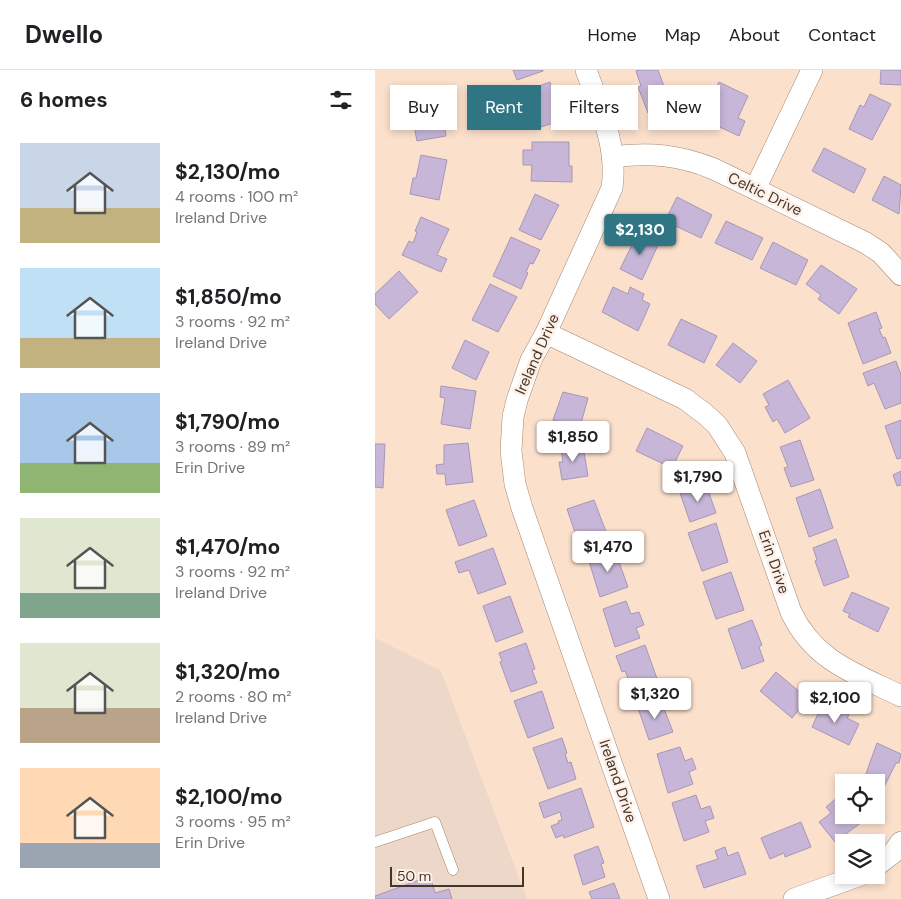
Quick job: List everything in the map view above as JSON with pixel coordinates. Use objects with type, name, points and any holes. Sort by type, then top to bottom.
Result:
[{"type":"street","name":"Ireland Drive","points":[[586,70],[607,130],[614,157],[614,178],[609,198],[546,333],[531,360],[517,400],[511,443],[515,484],[522,508],[659,899]]},
{"type":"street","points":[[755,189],[812,70]]},
{"type":"street","name":"Celtic Drive","points":[[614,157],[650,154],[683,158],[721,172],[874,248],[901,275]]},
{"type":"street","name":"Erin Drive","points":[[546,333],[685,399],[717,425],[735,453],[791,612],[803,633],[819,652],[839,666],[901,696]]},
{"type":"street","points":[[885,859],[893,853],[901,842]]},
{"type":"street","points":[[794,899],[836,884]]},
{"type":"lane","points":[[375,842],[435,822],[453,870]]},
{"type":"shaded area","points":[[375,638],[441,671],[527,899],[375,899]]},
{"type":"building","points":[[513,70],[543,70],[543,71],[517,80]]},
{"type":"building","points":[[658,70],[664,85],[648,85],[648,113],[638,87],[641,86],[636,71]]},
{"type":"building","points":[[881,70],[901,70],[901,85],[880,84]]},
{"type":"building","points":[[550,82],[551,85],[551,124],[541,127],[541,85]]},
{"type":"building","points":[[719,82],[748,96],[738,118],[745,121],[739,136],[720,127],[720,85],[718,85]]},
{"type":"building","points":[[870,94],[891,104],[872,140],[849,129],[860,105],[864,107]]},
{"type":"building","points":[[415,130],[445,130],[446,136],[417,141]]},
{"type":"building","points":[[532,142],[569,142],[569,166],[572,166],[572,182],[531,181],[532,165],[523,165],[523,150],[532,150]]},
{"type":"building","points":[[824,148],[866,169],[854,193],[812,171]]},
{"type":"building","points":[[421,155],[447,160],[439,200],[410,194]]},
{"type":"building","points":[[884,176],[901,185],[899,214],[872,200]]},
{"type":"building","points":[[535,194],[559,205],[541,240],[519,230]]},
{"type":"building","points":[[677,197],[712,215],[701,238],[665,221]]},
{"type":"building","points":[[421,217],[449,229],[437,255],[447,259],[441,272],[402,255],[409,241],[413,243],[417,232],[415,231]]},
{"type":"building","points":[[726,221],[763,238],[752,260],[715,243]]},
{"type":"building","points":[[638,233],[659,243],[642,280],[620,269]]},
{"type":"building","points":[[511,237],[540,250],[533,264],[530,263],[521,289],[493,276]]},
{"type":"building","points":[[773,242],[808,260],[796,285],[760,268]]},
{"type":"building","points":[[821,265],[857,289],[839,314],[818,299],[821,295],[806,284]]},
{"type":"building","points":[[399,271],[418,292],[389,319],[375,304],[375,294]]},
{"type":"building","points":[[490,284],[517,297],[498,332],[472,320]]},
{"type":"building","points":[[613,287],[628,294],[630,287],[644,294],[642,300],[650,304],[638,331],[602,312]]},
{"type":"building","points":[[876,312],[882,328],[879,329],[883,338],[885,337],[891,353],[863,364],[848,323]]},
{"type":"building","points":[[681,319],[717,336],[704,363],[668,345]]},
{"type":"building","points":[[465,340],[489,352],[476,380],[452,368]]},
{"type":"building","points":[[733,343],[757,361],[740,383],[716,365]]},
{"type":"building","points":[[896,361],[901,375],[901,403],[885,409],[874,383],[868,386],[863,373]]},
{"type":"building","points":[[788,380],[810,418],[785,433],[777,419],[773,422],[765,407],[769,405],[763,394]]},
{"type":"building","points":[[441,386],[476,391],[470,429],[441,424],[445,398],[440,397]]},
{"type":"building","points":[[563,392],[588,398],[580,427],[553,420]]},
{"type":"building","points":[[901,420],[901,458],[897,459],[885,426]]},
{"type":"building","points":[[647,428],[683,446],[672,468],[636,451]]},
{"type":"building","points":[[800,440],[814,480],[791,487],[784,468],[788,467],[780,447]]},
{"type":"building","points":[[468,443],[473,482],[446,485],[445,474],[437,474],[436,465],[444,464],[444,445]]},
{"type":"building","points":[[375,444],[385,444],[383,488],[375,487]]},
{"type":"building","points":[[583,446],[588,476],[562,480],[559,462],[563,462],[561,449]]},
{"type":"building","points":[[901,471],[901,485],[897,486],[893,475]]},
{"type":"building","points":[[706,484],[716,513],[690,522],[680,493]]},
{"type":"building","points":[[820,489],[833,528],[809,537],[796,498]]},
{"type":"building","points":[[474,500],[487,536],[459,546],[446,510]]},
{"type":"building","points":[[594,500],[608,537],[580,547],[567,509]]},
{"type":"building","points":[[716,523],[728,562],[702,571],[688,533]]},
{"type":"building","points":[[836,539],[849,577],[824,586],[815,561],[817,560],[813,548]]},
{"type":"building","points":[[493,548],[506,584],[478,594],[469,570],[459,573],[455,562]]},
{"type":"building","points":[[614,548],[628,587],[600,597],[588,558]]},
{"type":"building","points":[[731,572],[744,610],[716,619],[703,582]]},
{"type":"building","points":[[852,592],[889,608],[878,632],[848,617],[850,614],[843,611]]},
{"type":"building","points":[[510,596],[523,632],[496,642],[483,606]]},
{"type":"building","points":[[626,601],[631,614],[639,612],[644,625],[636,628],[640,638],[615,647],[603,609]]},
{"type":"building","points":[[752,620],[762,645],[759,647],[764,661],[742,669],[728,629]]},
{"type":"building","points":[[526,643],[535,669],[532,670],[537,683],[511,692],[500,662],[502,661],[499,653]]},
{"type":"building","points":[[645,645],[660,687],[631,697],[625,682],[629,681],[625,671],[622,672],[616,656]]},
{"type":"building","points":[[776,672],[808,699],[792,718],[760,691]]},
{"type":"building","points":[[542,691],[554,728],[528,738],[514,701]]},
{"type":"building","points":[[661,701],[673,732],[649,740],[638,708]]},
{"type":"building","points":[[823,703],[849,715],[847,718],[859,724],[849,745],[812,727]]},
{"type":"building","points":[[562,738],[568,763],[571,762],[576,779],[548,789],[533,748]]},
{"type":"building","points":[[877,743],[901,754],[899,763],[896,763],[885,785],[885,774],[866,774]]},
{"type":"building","points":[[680,747],[685,761],[692,758],[696,769],[689,772],[693,784],[668,793],[657,754]]},
{"type":"building","points":[[581,788],[594,827],[564,838],[563,835],[556,838],[551,826],[562,820],[560,812],[544,818],[539,803]]},
{"type":"building","points":[[696,795],[701,809],[710,806],[714,818],[705,821],[709,832],[684,841],[672,803]]},
{"type":"building","points":[[835,800],[835,824],[859,824],[846,834],[835,834],[835,842],[819,822],[831,813],[826,807]]},
{"type":"building","points":[[801,822],[811,847],[785,857],[784,853],[770,859],[761,838]]},
{"type":"building","points":[[598,846],[604,863],[601,864],[605,877],[583,885],[574,855]]},
{"type":"building","points":[[725,847],[728,856],[738,852],[746,874],[704,888],[696,866],[718,859],[715,851]]},
{"type":"building","points":[[430,876],[435,893],[449,889],[452,899],[375,899],[375,896]]},
{"type":"building","points":[[614,883],[620,899],[592,899],[589,892]]}]
